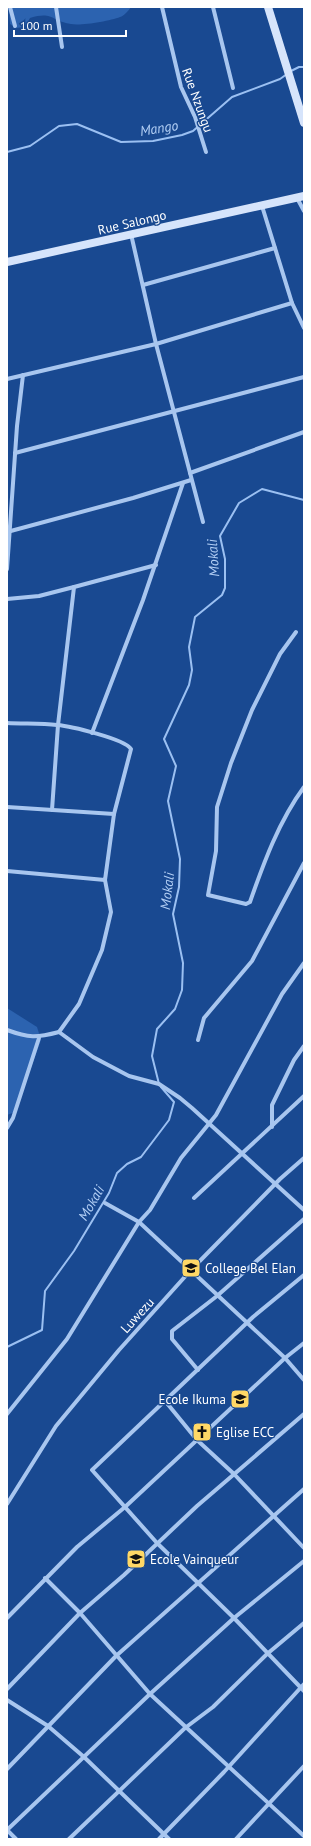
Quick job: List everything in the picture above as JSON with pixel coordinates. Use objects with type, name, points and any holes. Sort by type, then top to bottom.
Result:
[{"type":"street","points":[[10,7],[15,26]]},
{"type":"street","points":[[56,7],[62,47]]},
{"type":"street","name":"Rue Nzungu","points":[[162,7],[181,87],[195,117],[206,152]]},
{"type":"street","points":[[213,7],[233,88]]},
{"type":"street","points":[[268,7],[304,123]]},
{"type":"street","points":[[301,197],[304,211]]},
{"type":"street","name":"Rue Salongo","points":[[7,262],[301,197]]},
{"type":"street","points":[[262,205],[292,303],[304,328]]},
{"type":"street","points":[[131,234],[156,344],[203,522]]},
{"type":"street","points":[[143,285],[275,248]]},
{"type":"street","points":[[7,379],[156,344],[292,303]]},
{"type":"street","points":[[7,569],[8,532],[23,376]]},
{"type":"street","points":[[15,453],[304,377]]},
{"type":"street","points":[[190,473],[304,432]]},
{"type":"street","points":[[8,532],[133,498],[192,480]]},
{"type":"street","points":[[92,733],[156,565],[183,483]]},
{"type":"street","points":[[7,599],[39,596],[156,565]]},
{"type":"street","points":[[52,810],[58,725],[74,587]]},
{"type":"street","points":[[296,632],[280,654],[252,710],[230,763],[218,807],[216,851],[208,895],[246,904],[250,902],[264,861],[286,813],[304,787]]},
{"type":"street","points":[[7,723],[58,725],[92,733],[126,744],[130,749],[114,814],[105,880],[111,912],[102,950],[79,1004],[59,1032],[39,1038],[21,1035],[7,1030]]},
{"type":"street","points":[[7,808],[114,814]]},
{"type":"street","points":[[198,1040],[204,1018],[252,960],[304,863]]},
{"type":"street","points":[[7,871],[105,880]]},
{"type":"street","points":[[7,1414],[67,1339],[139,1222],[150,1210],[181,1158],[216,1115],[282,994],[304,963]]},
{"type":"street","points":[[59,1032],[93,1057],[124,1074],[159,1084],[180,1098],[304,1210]]},
{"type":"street","points":[[7,1128],[13,1118],[39,1038]]},
{"type":"street","points":[[272,1127],[272,1105],[294,1060],[304,1046]]},
{"type":"street","points":[[194,1198],[304,1096]]},
{"type":"street","name":"Luwezu","points":[[7,1504],[56,1426],[119,1350],[191,1270],[275,1184],[304,1158]]},
{"type":"street","points":[[105,1203],[139,1222],[217,1296],[248,1322],[285,1358],[304,1380]]},
{"type":"street","points":[[198,1370],[172,1340],[171,1334],[217,1296],[304,1219]]},
{"type":"street","points":[[302,1689],[234,1618],[157,1543],[92,1470],[166,1402],[248,1322],[304,1275]]},
{"type":"street","points":[[7,1618],[77,1547],[125,1507],[285,1358],[304,1343]]},
{"type":"street","points":[[166,1402],[197,1440],[234,1474],[304,1548]]},
{"type":"street","points":[[7,1689],[80,1613],[124,1575],[157,1543],[234,1474],[304,1414]]},
{"type":"street","points":[[7,1769],[116,1656],[304,1489]]},
{"type":"street","points":[[16,1839],[7,1830],[150,1694],[234,1618],[304,1561]]},
{"type":"street","points":[[45,1578],[80,1613],[150,1694],[185,1728],[269,1802],[303,1837]]},
{"type":"street","points":[[69,1839],[185,1728],[213,1707],[268,1654],[304,1623]]},
{"type":"street","points":[[159,1839],[302,1689],[304,1684]]},
{"type":"street","points":[[7,1700],[48,1726],[84,1757],[169,1839]]},
{"type":"street","points":[[236,1839],[304,1766]]},
{"type":"shaded area","points":[[9,7],[131,7],[122,16],[103,22],[71,24],[64,23],[48,16],[38,16],[30,18],[25,27],[16,28],[10,24]]},
{"type":"shaded area","points":[[7,1008],[37,1027],[41,1040],[15,1112],[7,1115]]},
{"type":"waterway","name":"Mango","points":[[291,71],[299,67],[304,67]]},
{"type":"waterway","name":"Mango","points":[[7,152],[30,146],[59,126],[77,124],[121,142],[153,141],[182,135],[193,131],[232,97],[280,79],[287,74]]},
{"type":"waterway","name":"Mokali","points":[[159,1084],[152,1056],[157,1029],[175,1009],[182,990],[183,963],[173,914],[179,887],[180,859],[168,801],[176,766],[164,739],[189,685],[192,670],[189,647],[195,617],[222,595],[225,588],[225,559],[220,536],[239,503],[262,489],[304,500]]},
{"type":"waterway","name":"Mokali","points":[[7,1347],[42,1330],[45,1291],[74,1251],[109,1193],[117,1173],[127,1164],[141,1157],[169,1120],[174,1102],[161,1087]]},
{"type":"place","name":"College Bel Elan","points":[[191,1268]]},
{"type":"place","name":"Ecole Ikuma","points":[[240,1399]]},
{"type":"place","name":"Eglise ECC","points":[[202,1432]]},
{"type":"place","name":"Ecole Vainqueur","points":[[136,1559]]}]
